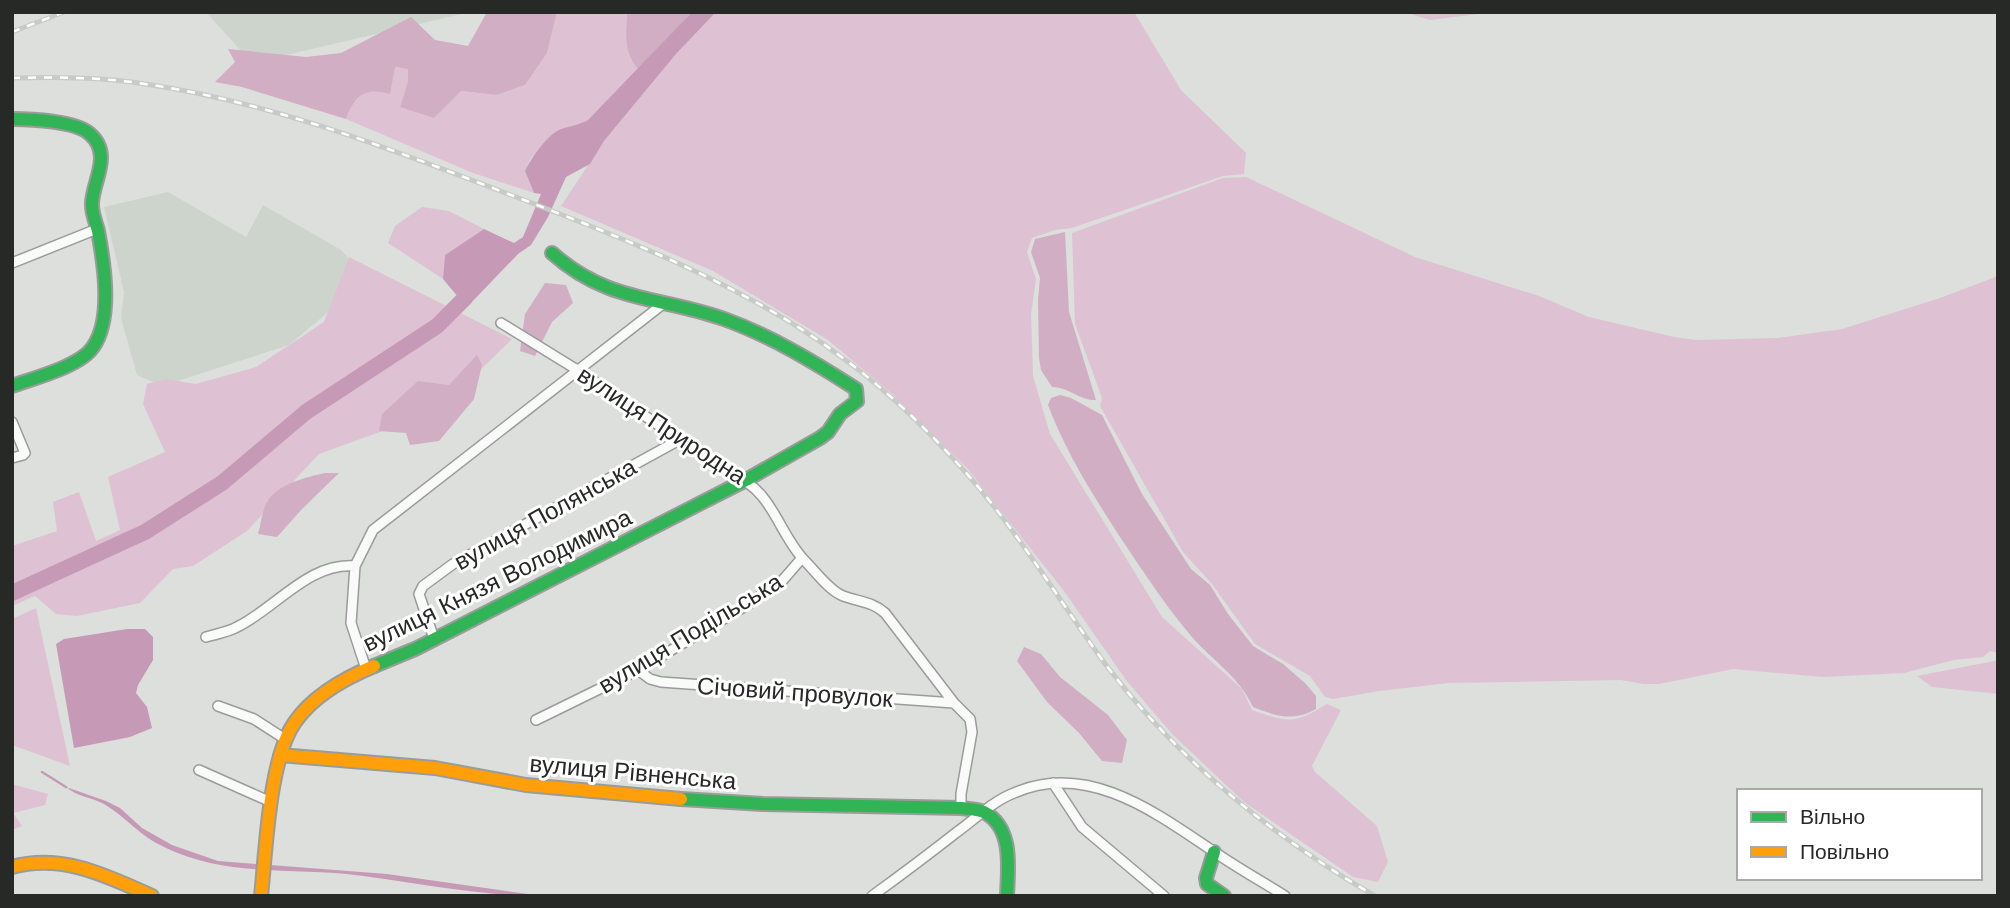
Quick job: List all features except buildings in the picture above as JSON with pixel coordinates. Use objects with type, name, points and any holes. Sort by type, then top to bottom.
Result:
[{"type":"street","points":[[12,119],[83,129],[95,139],[101,167],[93,200],[104,312],[103,330],[92,352],[84,358],[12,386]]},
{"type":"street","points":[[12,263],[97,229]]},
{"type":"street","points":[[552,253],[567,270],[590,282],[628,296],[663,304]]},
{"type":"street","points":[[366,669],[351,623],[355,566],[373,530],[663,304]]},
{"type":"street","name":"вулиця Князя Володимира","points":[[261,896],[271,802],[280,755],[295,721],[319,696],[366,669],[434,639],[746,480],[820,438],[828,432],[840,414],[857,401],[856,389],[826,369],[760,334],[688,307],[663,304]]},
{"type":"street","name":"вулиця Природна","points":[[501,323],[579,371],[733,476],[746,480],[775,515],[802,558],[839,594],[876,605],[886,613],[954,703],[970,719],[972,732],[961,808]]},
{"type":"street","points":[[12,422],[25,453],[12,458]]},
{"type":"street","name":"вулиця Полянська","points":[[434,639],[419,594],[423,586],[453,564],[681,439]]},
{"type":"street","name":"вулиця Подільська","points":[[536,720],[638,670],[755,599],[782,581],[802,558]]},
{"type":"street","points":[[206,637],[238,626],[319,573],[336,565],[355,566]]},
{"type":"street","name":"Січовий провулок","points":[[638,670],[650,679],[661,682],[954,703]]},
{"type":"street","points":[[218,706],[254,719],[285,739]]},
{"type":"street","name":"вулиця Рівненська","points":[[280,755],[435,768],[526,785],[643,797],[762,804],[961,808],[983,812]]},
{"type":"street","points":[[199,770],[271,802]]},
{"type":"street","points":[[1053,783],[1082,827],[1164,896]]},
{"type":"street","points":[[872,896],[983,812],[1013,793],[1053,783],[1091,785],[1118,794],[1176,825],[1285,896]]},
{"type":"street","points":[[983,812],[999,825],[1004,838],[1008,852],[1007,896]]},
{"type":"street","points":[[1214,852],[1206,878],[1207,884],[1224,896]]},
{"type":"street","points":[[12,867],[24,862],[64,864],[94,872],[152,896]]},
{"type":"shaded area","points":[[206,12],[470,12],[252,63]]},
{"type":"shaded area","points":[[487,12],[557,12],[547,53],[525,85],[497,95],[461,91],[434,118],[400,107],[408,81],[408,69],[395,67],[390,94],[374,92],[362,95],[353,104],[346,119],[242,87],[215,82],[235,62],[228,49],[306,57],[341,53],[411,17],[435,40],[468,46]]},
{"type":"shaded area","points":[[557,12],[627,12],[628,49],[638,69],[588,120],[559,130],[531,158],[525,171],[534,193],[473,173],[346,119],[356,99],[377,90],[395,67],[409,69],[400,107],[461,91],[497,95],[525,85],[547,53]]},
{"type":"shaded area","points":[[627,12],[692,12],[638,69],[628,49]]},
{"type":"shaded area","points":[[692,12],[716,12],[676,54],[604,141],[590,164],[566,177],[548,217],[531,245],[518,254],[470,304],[455,314],[449,312],[459,298],[443,279],[445,255],[484,229],[514,243],[523,237],[541,194],[534,193],[525,171],[545,141],[561,129],[588,120]]},
{"type":"shaded area","points":[[716,12],[1134,12],[1181,90],[1246,153],[1244,174],[1223,176],[1072,228],[1055,230],[1032,238],[1027,252],[1036,279],[1031,314],[1033,376],[1050,434],[1162,617],[1242,689],[1252,710],[1290,719],[1306,715],[1327,704],[1341,710],[1312,766],[1315,772],[1377,826],[1388,862],[1378,882],[1353,877],[1244,802],[1173,735],[1126,680],[1064,591],[967,468],[891,393],[828,340],[713,271],[561,206],[604,141],[676,54]]},
{"type":"shaded area","points":[[1404,12],[1494,12],[1430,20]]},
{"type":"shaded area","points":[[1246,177],[1415,257],[1539,296],[1589,317],[1696,340],[1778,338],[1842,329],[1940,298],[1998,276],[1998,653],[1990,651],[1983,657],[1954,660],[1904,673],[1823,677],[1733,669],[1659,684],[1621,680],[1449,683],[1333,699],[1325,697],[1310,676],[1255,644],[1212,584],[1183,552],[1100,406],[1102,398],[1075,324],[1072,233],[1223,178]]},
{"type":"shaded area","points":[[168,192],[246,237],[263,205],[341,250],[349,259],[340,302],[289,345],[162,386],[137,375],[121,318],[124,292],[104,207]]},
{"type":"shaded area","points":[[422,207],[449,211],[484,229],[445,255],[443,279],[388,243],[395,226]]},
{"type":"shaded area","points":[[1065,232],[1069,312],[1096,400],[1052,387],[1041,370],[1038,300],[1040,278],[1031,252],[1035,239]]},
{"type":"shaded area","points":[[349,257],[512,339],[474,376],[399,425],[319,454],[247,531],[193,566],[173,569],[140,603],[77,616],[56,614],[35,596],[12,606],[12,546],[57,531],[53,502],[79,492],[96,541],[120,530],[108,477],[165,452],[143,404],[147,384],[166,379],[196,384],[256,367],[324,322]]},
{"type":"shaded area","points":[[545,283],[566,285],[573,303],[552,322],[535,356],[520,351],[525,314]]},
{"type":"shaded area","points":[[477,355],[482,365],[474,399],[439,441],[410,445],[406,433],[379,431],[382,414],[418,381],[449,385]]},
{"type":"shaded area","points":[[1060,395],[1102,415],[1142,494],[1191,569],[1210,585],[1253,646],[1283,664],[1306,684],[1316,696],[1316,709],[1300,715],[1284,716],[1253,707],[1240,685],[1195,641],[1161,598],[1122,540],[1072,457],[1048,405],[1051,398]]},
{"type":"shaded area","points":[[325,473],[339,473],[277,537],[258,534],[267,502],[278,490],[293,482]]},
{"type":"shaded area","points":[[36,608],[70,766],[12,745],[12,619]]},
{"type":"shaded area","points":[[127,629],[145,629],[153,637],[153,660],[136,693],[147,707],[152,728],[130,737],[74,748],[56,644],[64,639]]},
{"type":"shaded area","points":[[1024,647],[1041,654],[1060,677],[1108,715],[1127,740],[1122,763],[1102,761],[1079,733],[1047,702],[1017,661]]},
{"type":"shaded area","points":[[1998,661],[1998,694],[1932,687],[1917,676]]},
{"type":"shaded area","points":[[12,784],[48,794],[45,805],[13,813],[22,826],[12,830]]},
{"type":"shaded area","points":[[66,787],[120,808],[142,828],[172,845],[218,861],[387,874],[542,896],[475,892],[337,873],[262,870],[213,864],[156,843],[104,804]]},
{"type":"waterway","points":[[12,593],[145,532],[222,483],[306,412],[437,326],[465,298]]},
{"type":"waterway","points":[[42,772],[66,787]]},
{"type":"railway","points":[[12,32],[64,12]]},
{"type":"railway","points":[[12,78],[79,78],[128,82],[242,104],[338,132],[431,165],[645,249],[726,286],[801,329],[869,378],[945,450],[999,513],[1106,665],[1164,733],[1229,794],[1264,822],[1375,896]]},
{"type":"traffic: fast","points":[[12,119],[75,126],[90,134],[97,142],[101,160],[92,208],[98,231],[105,290],[103,322],[99,335],[87,354],[56,371],[12,386]]},
{"type":"traffic: fast","points":[[374,666],[415,649],[746,480],[820,438],[828,432],[840,414],[857,401],[856,389],[759,333],[724,319],[614,290],[593,281],[552,253]]},
{"type":"traffic: fast","points":[[681,799],[763,804],[961,808],[981,811],[994,819],[1005,838],[1008,861],[1007,896]]},
{"type":"traffic: fast","points":[[1214,852],[1206,878],[1207,884],[1224,896]]},
{"type":"traffic: slow","points":[[261,896],[270,806],[279,758],[286,738],[302,713],[320,696],[374,666]]},
{"type":"traffic: slow","points":[[280,755],[435,768],[526,785],[681,799]]},
{"type":"traffic: slow","points":[[12,867],[31,863],[66,865],[101,874],[152,896]]}]
